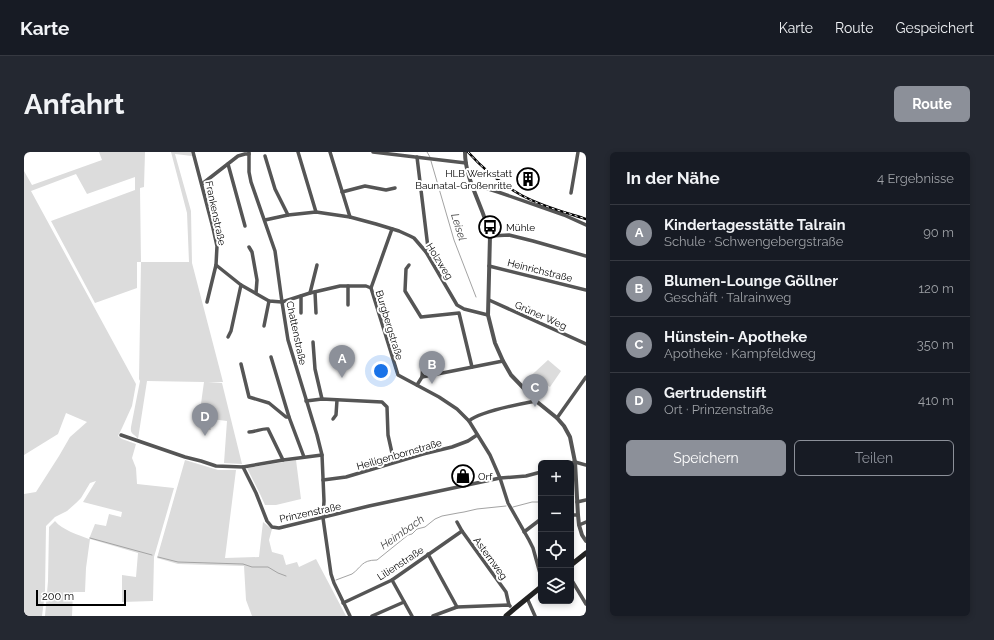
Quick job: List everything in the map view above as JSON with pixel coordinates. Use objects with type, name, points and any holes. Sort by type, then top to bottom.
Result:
[{"type":"main road","points":[[574,563],[586,553]]},
{"type":"main road","points":[[506,616],[538,589]]},
{"type":"street","name":"Frankenstraße","points":[[193,152],[217,246],[216,265],[207,302]]},
{"type":"street","points":[[298,152],[316,212]]},
{"type":"street","points":[[330,152],[350,217]]},
{"type":"street","points":[[375,152],[404,154],[466,163]]},
{"type":"street","points":[[465,152],[468,174],[488,226],[490,236],[488,315],[495,343],[511,375],[536,401],[557,418],[564,426],[570,437],[573,460]]},
{"type":"street","points":[[571,193],[578,152]]},
{"type":"street","points":[[202,184],[228,164],[242,155],[249,153]]},
{"type":"street","name":"Chattenstraße","points":[[249,153],[250,177],[275,251],[288,340],[322,455],[324,500],[323,518],[331,574],[350,616]]},
{"type":"street","points":[[265,156],[275,189],[288,215]]},
{"type":"street","points":[[417,157],[428,248],[426,252]]},
{"type":"street","points":[[228,164],[246,226]]},
{"type":"street","points":[[342,192],[365,186],[386,190],[395,188]]},
{"type":"street","points":[[474,188],[482,187],[564,215],[586,225]]},
{"type":"street","name":"Holzweg","points":[[265,220],[288,215],[316,212],[350,217],[392,229],[410,236],[418,242],[426,252],[457,305],[464,309]]},
{"type":"street","name":"Burgbergstraße","points":[[392,229],[370,288],[398,375],[439,397],[457,409],[469,421],[490,455],[500,478],[508,503],[533,548],[539,568]]},
{"type":"street","points":[[490,236],[510,235],[533,240],[586,256]]},
{"type":"street","points":[[249,247],[252,252],[257,280],[256,293]]},
{"type":"street","points":[[216,265],[240,285],[269,301],[282,302],[310,293],[340,286],[366,286],[370,288]]},
{"type":"street","points":[[310,293],[317,265]]},
{"type":"street","points":[[409,265],[406,269],[405,291],[421,317],[459,313],[464,309],[488,315]]},
{"type":"street","name":"Heinrichstraße","points":[[490,266],[586,290]]},
{"type":"street","points":[[228,337],[231,331],[240,285]]},
{"type":"street","points":[[348,286],[348,305]]},
{"type":"street","points":[[316,292],[316,313]]},
{"type":"street","points":[[301,296],[301,313]]},
{"type":"street","name":"Grüner Weg","points":[[489,300],[586,344]]},
{"type":"street","points":[[264,326],[269,301]]},
{"type":"street","points":[[459,313],[472,367]]},
{"type":"street","points":[[313,342],[315,369],[322,399]]},
{"type":"street","points":[[271,357],[289,417],[304,457]]},
{"type":"street","points":[[422,378],[503,361]]},
{"type":"street","points":[[241,364],[249,397],[268,403],[286,417],[289,417]]},
{"type":"street","points":[[416,385],[422,378],[423,364]]},
{"type":"street","points":[[557,418],[586,376]]},
{"type":"street","points":[[306,400],[322,399],[382,402],[386,407],[388,435],[394,462]]},
{"type":"street","points":[[333,419],[336,415],[337,400]]},
{"type":"street","points":[[469,421],[473,417],[486,413],[536,401]]},
{"type":"street","points":[[249,432],[256,432],[266,429],[268,430],[283,460]]},
{"type":"street","points":[[120,435],[216,466],[243,467],[322,455]]},
{"type":"street","name":"Heiligenbornstraße","points":[[323,480],[346,477],[394,462],[452,447],[468,441],[477,435]]},
{"type":"street","points":[[574,463],[586,465]]},
{"type":"street","name":"Prinzenstraße","points":[[243,467],[256,493],[267,521],[272,527],[279,528],[370,506],[500,478],[526,476],[538,473]]},
{"type":"street","points":[[574,473],[579,525],[582,535],[586,541]]},
{"type":"street","points":[[577,502],[586,500]]},
{"type":"street","points":[[524,532],[538,521]]},
{"type":"street","name":"Asternweg","points":[[457,522],[506,592],[509,605]]},
{"type":"street","points":[[579,525],[586,522]]},
{"type":"street","name":"Lilienstraße","points":[[343,603],[392,580],[462,531]]},
{"type":"street","points":[[428,554],[457,607]]},
{"type":"street","points":[[392,580],[412,616]]},
{"type":"street","points":[[574,584],[586,604]]},
{"type":"street","points":[[527,598],[535,616]]},
{"type":"street","points":[[372,616],[404,602]]},
{"type":"street","points":[[433,616],[457,607],[509,605],[514,608]]},
{"type":"shaded area","points":[[99,152],[145,152],[144,187],[140,188],[141,262],[137,262],[137,288],[95,303],[51,221],[135,190],[135,177],[87,194],[76,174],[31,191],[136,384],[132,406],[118,436],[136,444],[132,458],[136,468],[137,484],[174,488],[154,557],[153,601],[122,602],[122,575],[136,577],[138,553],[90,539],[86,568],[85,592],[73,592],[72,616],[45,616],[48,581],[49,527],[55,521],[66,530],[89,539],[95,524],[106,526],[109,514],[121,517],[122,512],[83,502],[96,481],[90,483],[81,498],[76,503],[67,511],[55,517],[46,526],[45,592],[42,616],[24,616],[24,494],[36,492],[70,437],[87,422],[66,413],[58,434],[24,455],[24,171],[32,185],[102,160]]},
{"type":"shaded area","points":[[171,152],[191,152],[192,156],[175,154],[191,211],[192,263],[223,382],[208,382],[222,383],[242,464],[224,463],[227,421],[211,419],[209,422],[211,430],[201,429],[203,419],[193,417],[192,414],[200,411],[204,382],[147,381],[138,439],[132,433],[131,427],[140,381],[141,262],[189,262],[187,213]]},
{"type":"shaded area","points":[[548,360],[561,371],[550,387],[544,383],[535,395],[523,383]]},
{"type":"shaded area","points":[[185,460],[218,470],[236,470],[225,558],[259,557],[263,522],[272,529],[269,540],[272,552],[283,555],[286,565],[297,562],[299,567],[316,559],[346,616],[252,616],[246,600],[244,566],[178,564],[157,558]]},
{"type":"shaded area","points":[[296,460],[301,499],[276,505],[265,505],[247,468]]},
{"type":"waterway","name":"Leisel","points":[[427,152],[430,157]]},
{"type":"waterway","name":"Leisel","points":[[431,161],[454,240],[476,297]]},
{"type":"waterway","name":"Heimbach","points":[[513,507],[538,502]]},
{"type":"waterway","name":"Heimbach","points":[[336,580],[352,574],[362,564],[368,561],[377,560],[408,535],[412,534],[417,529],[425,527],[435,519],[442,516],[477,509],[506,506]]},
{"type":"waterway","name":"Heimbach","points":[[90,538],[152,555]]},
{"type":"waterway","name":"Heimbach","points":[[158,557],[178,562],[243,564],[252,567],[268,567],[286,576]]},
{"type":"railway","points":[[468,152],[493,176],[521,195],[545,206],[586,219]]},
{"type":"place","name":"HLB Werkstatt Baunatal-Großenritte","points":[[528,179]]},
{"type":"place","name":"Mühle","points":[[490,227]]},
{"type":"place","name":"Kindertagesstätte Talrain","points":[[342,378]]},
{"type":"place","name":"Blumen-Lounge Göllner","points":[[432,384]]},
{"type":"place","name":"Hünstein- Apotheke","points":[[535,407]]},
{"type":"place","name":"Gertrudenstift","points":[[205,436]]},
{"type":"place","name":"Orf","points":[[463,476]]}]
